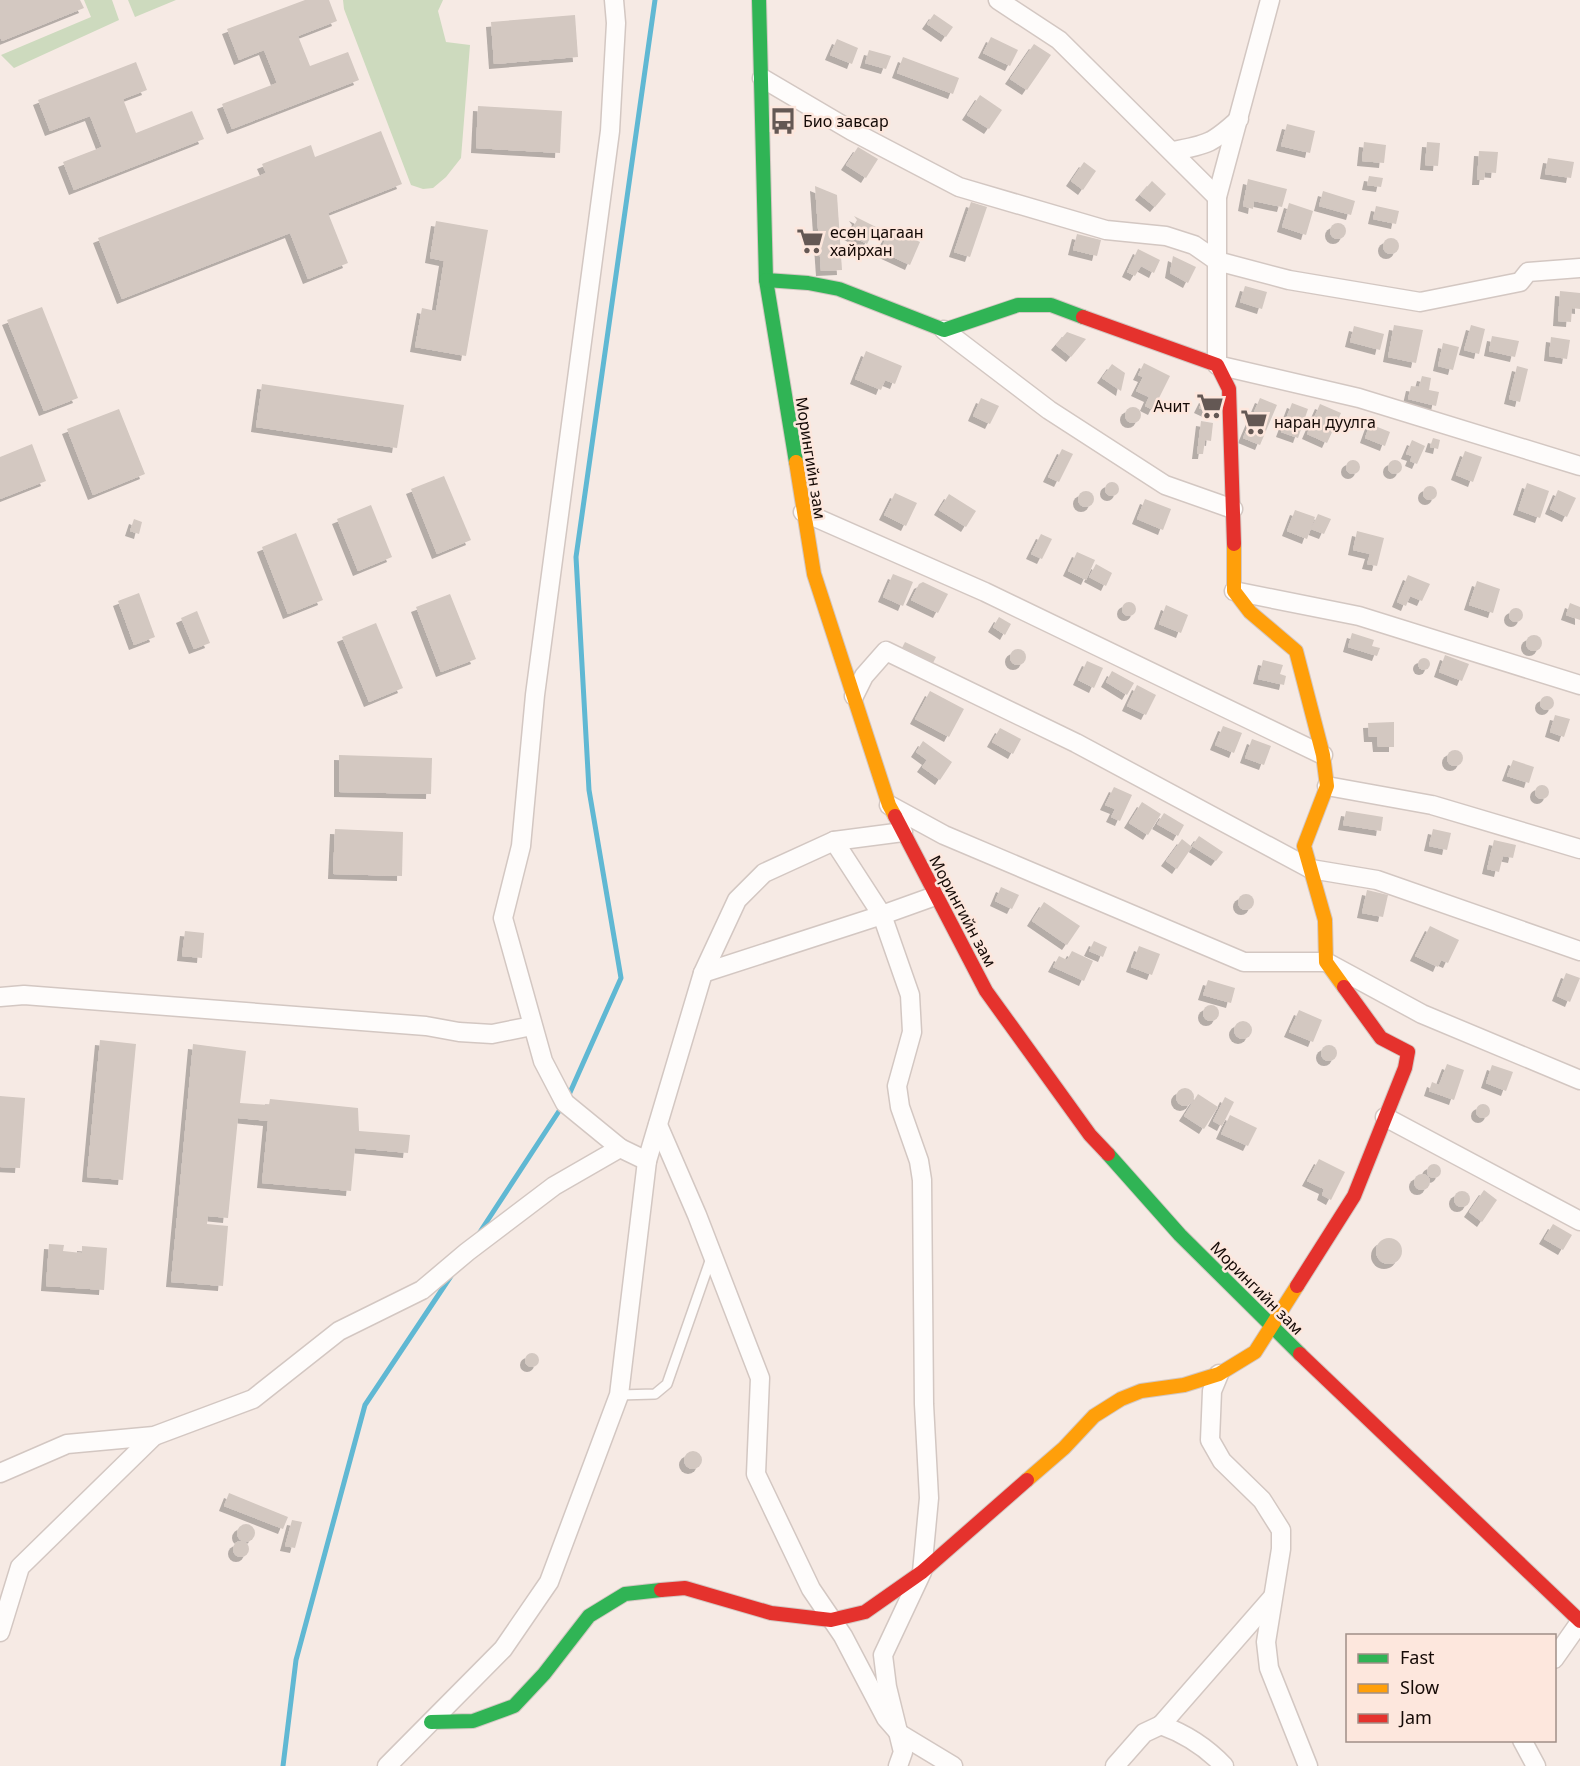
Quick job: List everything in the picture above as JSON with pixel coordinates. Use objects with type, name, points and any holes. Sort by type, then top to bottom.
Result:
[{"type":"street","points":[[614,0],[616,23],[610,131],[565,484],[535,695],[521,846],[503,918],[543,1061],[565,1103],[620,1148],[647,1161]]},
{"type":"street","name":"Морингийн зам","points":[[759,0],[766,280],[813,574],[890,805],[935,896],[986,991],[1090,1135],[1180,1234],[1271,1326],[1580,1622]]},
{"type":"street","points":[[998,0],[1059,40],[1217,197]]},
{"type":"street","points":[[431,1722],[473,1721],[514,1706],[544,1674],[589,1616],[625,1594],[685,1588],[771,1613],[831,1620],[865,1612],[922,1572],[1040,1470],[1094,1416],[1121,1399],[1142,1391],[1184,1385],[1219,1374],[1255,1352],[1354,1196],[1405,1068],[1408,1053],[1381,1038],[1326,962],[1325,920],[1304,846],[1327,786],[1323,755],[1296,651],[1250,612],[1234,591],[1229,389],[1217,365],[1217,197],[1270,0]]},
{"type":"street","points":[[762,78],[852,131],[959,187],[1106,230],[1166,236],[1194,245],[1217,261],[1289,280],[1420,302],[1520,282],[1528,272],[1580,268]]},
{"type":"street","points":[[1173,151],[1203,146],[1219,138],[1239,119]]},
{"type":"street","points":[[766,280],[808,283],[839,289],[944,330],[1048,410],[1165,485],[1233,509]]},
{"type":"street","points":[[944,330],[1018,305],[1051,305],[1217,365],[1359,398],[1580,466]]},
{"type":"street","points":[[803,512],[985,592],[1323,755]]},
{"type":"street","points":[[1234,591],[1359,616],[1580,685]]},
{"type":"street","points":[[854,696],[864,676],[886,651],[1076,743],[1311,869],[1377,880],[1580,951]]},
{"type":"street","points":[[1327,786],[1432,805],[1580,849]]},
{"type":"street","points":[[890,805],[944,835],[1244,962],[1326,962],[1422,1014],[1580,1080]]},
{"type":"street","points":[[387,1766],[503,1649],[549,1582],[619,1395],[647,1161],[703,974],[737,900],[764,873],[834,841],[903,832]]},
{"type":"street","points":[[834,841],[882,915],[910,995],[912,1032],[897,1086],[900,1107],[919,1161],[922,1180],[924,1404],[929,1498],[922,1572],[883,1655],[887,1688],[903,1752],[898,1766]]},
{"type":"street","points":[[703,974],[935,896]]},
{"type":"street","points":[[0,997],[24,995],[230,1010],[426,1026],[459,1032],[492,1034],[532,1026]]},
{"type":"street","points":[[1385,1118],[1580,1221]]},
{"type":"street","points":[[658,1125],[697,1215],[760,1378],[756,1474],[811,1588],[843,1636],[886,1718],[900,1734],[953,1766]]},
{"type":"street","points":[[0,1473],[67,1444],[154,1436],[253,1399],[339,1331],[422,1290],[467,1252],[554,1186],[620,1148]]},
{"type":"street","points":[[1219,1374],[1212,1391],[1210,1440],[1222,1461],[1262,1500],[1281,1530],[1281,1549],[1266,1642],[1269,1668],[1308,1766]]},
{"type":"street","points":[[0,1632],[20,1567],[154,1436]]},
{"type":"street","points":[[1115,1766],[1144,1733],[1161,1725],[1273,1597]]},
{"type":"street","points":[[1556,1656],[1580,1622]]},
{"type":"street","points":[[1161,1725],[1175,1730],[1209,1750],[1224,1766]]},
{"type":"street","points":[[1523,1742],[1536,1766]]},
{"type":"lane","points":[[619,1395],[655,1394],[667,1384],[712,1256]]},
{"type":"green space","points":[[84,0],[112,0],[119,20],[14,68],[1,55],[91,17]]},
{"type":"green space","points":[[128,0],[176,0],[135,17]]},
{"type":"green space","points":[[343,0],[443,0],[438,11],[446,42],[470,45],[461,158],[446,177],[433,188],[423,189],[411,185],[344,9]]},
{"type":"building","points":[[0,0],[80,0],[84,8],[2,41],[0,37]]},
{"type":"building","points":[[305,0],[329,0],[337,21],[298,36],[310,66],[348,52],[359,80],[232,129],[222,104],[277,83],[264,50],[239,60],[227,29]]},
{"type":"building","points":[[934,14],[953,27],[946,37],[927,24]]},
{"type":"building","points":[[575,15],[578,57],[494,64],[491,22]]},
{"type":"building","points":[[991,37],[1018,50],[1010,66],[983,53]]},
{"type":"building","points":[[837,39],[858,48],[852,64],[830,55]]},
{"type":"building","points":[[1034,44],[1051,55],[1027,90],[1010,79]]},
{"type":"building","points":[[869,50],[891,56],[886,69],[865,63]]},
{"type":"building","points":[[903,57],[959,78],[953,94],[897,73]]},
{"type":"building","points":[[136,62],[147,90],[123,99],[136,133],[192,111],[204,139],[74,190],[63,162],[102,147],[90,116],[50,131],[38,100]]},
{"type":"building","points":[[980,95],[1002,110],[989,129],[967,115]]},
{"type":"building","points":[[478,106],[562,111],[560,153],[476,148]]},
{"type":"building","points":[[1287,124],[1315,131],[1310,153],[1281,146]]},
{"type":"building","points":[[381,131],[402,184],[328,213],[348,263],[308,279],[290,233],[122,299],[98,238],[266,173],[262,164],[311,145],[315,157]]},
{"type":"building","points":[[1364,142],[1386,145],[1384,163],[1362,161]]},
{"type":"building","points":[[1427,142],[1440,143],[1438,166],[1425,165]]},
{"type":"building","points":[[858,147],[878,159],[866,178],[846,165]]},
{"type":"building","points":[[1479,151],[1498,152],[1496,173],[1485,172],[1484,180],[1477,180]]},
{"type":"building","points":[[1548,158],[1574,162],[1571,178],[1545,174]]},
{"type":"building","points":[[1084,162],[1096,171],[1083,190],[1071,181]]},
{"type":"building","points":[[1369,176],[1383,178],[1381,187],[1367,185]]},
{"type":"building","points":[[1248,179],[1287,189],[1282,207],[1254,201],[1253,209],[1243,206]]},
{"type":"building","points":[[1152,181],[1166,194],[1155,207],[1140,195]]},
{"type":"building","points":[[815,186],[837,195],[842,270],[821,271]]},
{"type":"building","points":[[1323,191],[1355,201],[1351,215],[1319,206]]},
{"type":"building","points":[[971,202],[987,207],[970,257],[954,252]]},
{"type":"building","points":[[1289,203],[1313,211],[1306,235],[1282,227]]},
{"type":"building","points":[[1376,206],[1399,211],[1396,224],[1373,219]]},
{"type":"building","points":[[854,216],[876,227],[867,244],[849,235],[857,220]]},
{"type":"building","points":[[436,221],[488,230],[466,356],[415,347],[422,308],[436,311],[444,261],[430,258]]},
{"type":"building","points":[[1338,223],[1344,225],[1346,231],[1344,237],[1338,239],[1332,237],[1330,231],[1332,225]]},
{"type":"building","points":[[891,228],[920,242],[910,265],[880,251]]},
{"type":"building","points":[[1077,234],[1101,240],[1097,256],[1073,250]]},
{"type":"building","points":[[1391,238],[1397,240],[1399,246],[1397,252],[1391,254],[1385,252],[1383,246],[1385,240]]},
{"type":"building","points":[[1138,249],[1160,260],[1154,273],[1141,266],[1135,276],[1127,272]]},
{"type":"building","points":[[1173,256],[1196,267],[1188,283],[1170,273]]},
{"type":"building","points":[[1245,286],[1267,292],[1262,309],[1240,302]]},
{"type":"building","points":[[1560,291],[1580,293],[1580,309],[1572,308],[1571,322],[1558,321]]},
{"type":"building","points":[[42,307],[78,398],[44,411],[7,320]]},
{"type":"building","points":[[1394,325],[1423,330],[1416,363],[1388,357]]},
{"type":"building","points":[[1471,325],[1485,329],[1479,354],[1464,350]]},
{"type":"building","points":[[1354,326],[1384,334],[1380,350],[1350,342]]},
{"type":"building","points":[[1067,332],[1086,339],[1071,357],[1056,345]]},
{"type":"building","points":[[1492,336],[1519,341],[1515,357],[1489,351]]},
{"type":"building","points":[[1551,337],[1570,340],[1567,359],[1549,356]]},
{"type":"building","points":[[1443,343],[1459,347],[1453,370],[1438,366]]},
{"type":"building","points":[[866,351],[902,366],[895,384],[885,380],[881,390],[855,379]]},
{"type":"building","points":[[1144,363],[1170,376],[1153,410],[1145,406],[1149,397],[1136,391],[1143,377],[1138,375]]},
{"type":"building","points":[[1112,364],[1125,373],[1121,391],[1102,378]]},
{"type":"building","points":[[1517,366],[1528,369],[1520,402],[1509,399]]},
{"type":"building","points":[[1422,376],[1431,378],[1429,390],[1439,392],[1436,406],[1408,399],[1411,386],[1419,387]]},
{"type":"building","points":[[262,384],[404,405],[397,448],[256,427]]},
{"type":"building","points":[[981,398],[999,406],[990,424],[973,416]]},
{"type":"building","points":[[1204,398],[1219,404],[1214,415],[1199,408]]},
{"type":"building","points":[[1260,398],[1277,405],[1260,445],[1243,438]]},
{"type":"building","points":[[1292,403],[1308,409],[1298,438],[1281,432]]},
{"type":"building","points":[[1320,404],[1341,413],[1327,443],[1307,434]]},
{"type":"building","points":[[1133,407],[1139,409],[1141,415],[1139,421],[1133,423],[1127,421],[1125,415],[1127,409]]},
{"type":"building","points":[[119,409],[145,474],[93,495],[67,429]]},
{"type":"building","points":[[1201,421],[1213,423],[1211,441],[1205,440],[1203,454],[1197,454]]},
{"type":"building","points":[[1370,424],[1390,432],[1385,446],[1365,438]]},
{"type":"building","points":[[1433,438],[1440,440],[1438,449],[1430,447]]},
{"type":"building","points":[[1412,440],[1425,446],[1417,464],[1410,461],[1412,456],[1406,454]]},
{"type":"building","points":[[32,444],[46,481],[0,499],[0,457]]},
{"type":"building","points":[[1062,449],[1073,454],[1059,482],[1048,477]]},
{"type":"building","points":[[1465,451],[1482,457],[1473,482],[1456,475]]},
{"type":"building","points":[[1350,460],[1356,460],[1360,467],[1356,474],[1350,474],[1346,470],[1346,464]]},
{"type":"building","points":[[1395,460],[1400,462],[1402,467],[1400,472],[1395,474],[1390,472],[1388,467],[1390,462]]},
{"type":"building","points":[[444,476],[471,540],[437,554],[411,489]]},
{"type":"building","points":[[1112,482],[1117,484],[1119,489],[1117,494],[1112,496],[1107,494],[1105,489],[1107,484]]},
{"type":"building","points":[[1527,483],[1549,491],[1540,518],[1518,510]]},
{"type":"building","points":[[1430,486],[1435,488],[1437,493],[1435,498],[1430,500],[1425,498],[1423,493],[1425,488]]},
{"type":"building","points":[[1558,490],[1576,498],[1567,517],[1550,509]]},
{"type":"building","points":[[1086,491],[1094,499],[1086,507],[1078,499]]},
{"type":"building","points":[[895,493],[917,503],[906,526],[884,515]]},
{"type":"building","points":[[949,494],[976,511],[966,527],[939,510]]},
{"type":"building","points":[[1145,499],[1171,509],[1163,530],[1137,519]]},
{"type":"building","points":[[371,505],[392,557],[358,571],[337,519]]},
{"type":"building","points":[[1295,510],[1315,517],[1307,539],[1287,531]]},
{"type":"building","points":[[1318,514],[1331,519],[1324,534],[1311,529]]},
{"type":"building","points":[[134,519],[142,522],[139,534],[130,531]]},
{"type":"building","points":[[1357,531],[1384,538],[1377,566],[1367,564],[1370,554],[1353,550]]},
{"type":"building","points":[[296,533],[323,600],[288,614],[262,547]]},
{"type":"building","points":[[1041,534],[1052,539],[1042,559],[1031,554]]},
{"type":"building","points":[[1077,552],[1095,560],[1086,580],[1068,571]]},
{"type":"building","points":[[1096,564],[1112,573],[1106,586],[1089,577]]},
{"type":"building","points":[[893,574],[913,582],[903,606],[883,597]]},
{"type":"building","points":[[1408,575],[1430,584],[1422,601],[1410,596],[1406,606],[1397,602]]},
{"type":"building","points":[[1477,581],[1500,589],[1493,613],[1469,605]]},
{"type":"building","points":[[923,582],[948,594],[938,613],[911,600],[919,584]]},
{"type":"building","points":[[139,593],[155,637],[134,645],[118,601]]},
{"type":"building","points":[[450,594],[476,659],[441,672],[416,607]]},
{"type":"building","points":[[1126,602],[1132,602],[1136,609],[1132,616],[1126,616],[1122,612],[1122,606]]},
{"type":"building","points":[[1570,603],[1580,607],[1580,620],[1566,615]]},
{"type":"building","points":[[1166,605],[1188,615],[1181,633],[1159,624]]},
{"type":"building","points":[[1513,608],[1519,608],[1523,615],[1519,622],[1513,622],[1509,618],[1509,612]]},
{"type":"building","points":[[197,611],[210,643],[194,649],[181,618]]},
{"type":"building","points":[[999,617],[1011,624],[1005,635],[993,627]]},
{"type":"building","points":[[376,623],[403,688],[369,702],[342,637]]},
{"type":"building","points":[[1352,633],[1374,640],[1372,646],[1380,648],[1377,656],[1348,647]]},
{"type":"building","points":[[1531,635],[1537,635],[1542,643],[1540,649],[1531,651],[1526,646],[1526,640]]},
{"type":"building","points":[[905,642],[936,657],[933,663],[902,648]]},
{"type":"building","points":[[1015,649],[1021,649],[1026,657],[1024,663],[1015,665],[1010,660],[1010,654]]},
{"type":"building","points":[[1445,655],[1469,664],[1462,681],[1439,672]]},
{"type":"building","points":[[1426,658],[1430,664],[1426,670],[1422,670],[1418,662]]},
{"type":"building","points":[[1263,660],[1283,665],[1280,674],[1286,676],[1284,685],[1258,679]]},
{"type":"building","points":[[1087,661],[1103,668],[1094,688],[1078,680]]},
{"type":"building","points":[[1112,671],[1134,683],[1127,695],[1106,682]]},
{"type":"building","points":[[1137,685],[1156,695],[1146,715],[1127,706]]},
{"type":"building","points":[[930,691],[964,709],[949,737],[915,719]]},
{"type":"building","points":[[1547,696],[1552,698],[1554,703],[1552,708],[1547,710],[1542,708],[1540,703],[1542,698]]},
{"type":"building","points":[[1555,715],[1570,719],[1564,737],[1550,732]]},
{"type":"building","points":[[1394,722],[1394,747],[1378,747],[1377,737],[1369,737],[1368,723]]},
{"type":"building","points":[[1223,726],[1242,733],[1234,753],[1215,745]]},
{"type":"building","points":[[1000,728],[1021,739],[1013,754],[992,742]]},
{"type":"building","points":[[1252,739],[1271,746],[1264,765],[1245,758]]},
{"type":"building","points":[[923,741],[952,762],[940,780],[922,767],[927,760],[916,752]]},
{"type":"building","points":[[1455,750],[1463,758],[1455,766],[1447,758]]},
{"type":"building","points":[[339,755],[432,758],[431,794],[339,792]]},
{"type":"building","points":[[1513,760],[1534,767],[1529,783],[1507,776]]},
{"type":"building","points":[[1539,785],[1545,785],[1549,792],[1545,799],[1539,799],[1535,795],[1535,789]]},
{"type":"building","points":[[1114,787],[1132,795],[1120,821],[1111,817],[1115,809],[1105,805]]},
{"type":"building","points":[[1142,802],[1161,814],[1148,835],[1129,823]]},
{"type":"building","points":[[1346,811],[1383,817],[1381,831],[1343,825]]},
{"type":"building","points":[[1164,813],[1184,825],[1178,836],[1157,824]]},
{"type":"building","points":[[335,829],[403,832],[402,876],[333,874]]},
{"type":"building","points":[[1433,829],[1451,833],[1447,850],[1429,846]]},
{"type":"building","points":[[1199,836],[1223,852],[1216,861],[1192,846]]},
{"type":"building","points":[[1182,839],[1192,847],[1177,869],[1166,861]]},
{"type":"building","points":[[1494,840],[1516,845],[1513,858],[1503,856],[1499,872],[1487,869]]},
{"type":"building","points":[[1001,887],[1019,895],[1012,909],[995,901]]},
{"type":"building","points":[[1367,890],[1388,895],[1383,917],[1362,913]]},
{"type":"building","points":[[1246,894],[1252,896],[1254,902],[1252,908],[1246,910],[1240,908],[1238,902],[1240,896]]},
{"type":"building","points":[[1044,902],[1080,926],[1067,945],[1032,921]]},
{"type":"building","points":[[1430,926],[1459,940],[1448,963],[1441,960],[1438,967],[1415,956]]},
{"type":"building","points":[[185,931],[204,933],[202,958],[182,956]]},
{"type":"building","points":[[1094,941],[1107,947],[1103,957],[1089,951]]},
{"type":"building","points":[[1139,946],[1160,954],[1152,975],[1131,967]]},
{"type":"building","points":[[1072,951],[1093,961],[1084,981],[1053,967],[1059,956],[1067,960]]},
{"type":"building","points":[[1566,973],[1580,978],[1570,1002],[1557,996]]},
{"type":"building","points":[[1208,980],[1235,988],[1231,1003],[1203,995]]},
{"type":"building","points":[[1208,1005],[1214,1005],[1219,1013],[1217,1019],[1208,1021],[1203,1016],[1203,1010]]},
{"type":"building","points":[[1299,1010],[1322,1020],[1313,1042],[1289,1032]]},
{"type":"building","points":[[1243,1021],[1249,1024],[1252,1030],[1249,1036],[1243,1039],[1237,1036],[1234,1030],[1237,1024]]},
{"type":"building","points":[[100,1040],[136,1044],[123,1180],[87,1177]]},
{"type":"building","points":[[193,1044],[246,1051],[240,1103],[269,1105],[270,1099],[358,1108],[359,1131],[410,1135],[408,1153],[355,1148],[351,1191],[262,1183],[268,1121],[238,1118],[228,1218],[208,1216],[207,1224],[228,1226],[223,1286],[171,1282]]},
{"type":"building","points":[[1329,1045],[1337,1053],[1329,1061],[1321,1053]]},
{"type":"building","points":[[1447,1064],[1464,1070],[1454,1100],[1429,1091],[1432,1082],[1439,1085]]},
{"type":"building","points":[[1492,1065],[1513,1072],[1506,1091],[1486,1083]]},
{"type":"building","points":[[1185,1088],[1191,1091],[1194,1097],[1191,1103],[1185,1106],[1179,1103],[1176,1097],[1179,1091]]},
{"type":"building","points":[[1198,1094],[1218,1107],[1204,1129],[1184,1116]]},
{"type":"building","points":[[0,1096],[25,1098],[20,1168],[0,1167]]},
{"type":"building","points":[[1225,1097],[1234,1102],[1222,1126],[1213,1121]]},
{"type":"building","points":[[1483,1104],[1488,1106],[1490,1111],[1488,1116],[1483,1118],[1478,1116],[1476,1111],[1478,1106]]},
{"type":"building","points":[[1230,1115],[1257,1128],[1248,1146],[1221,1134]]},
{"type":"building","points":[[1319,1159],[1345,1172],[1331,1200],[1322,1195],[1324,1189],[1307,1181]]},
{"type":"building","points":[[1434,1164],[1439,1166],[1441,1171],[1439,1176],[1434,1178],[1429,1176],[1427,1171],[1429,1166]]},
{"type":"building","points":[[1422,1174],[1428,1176],[1430,1182],[1428,1188],[1422,1190],[1416,1188],[1414,1182],[1416,1176]]},
{"type":"building","points":[[1484,1190],[1497,1200],[1482,1222],[1469,1212]]},
{"type":"building","points":[[1459,1191],[1465,1191],[1470,1199],[1468,1205],[1459,1207],[1454,1202],[1454,1196]]},
{"type":"building","points":[[1553,1224],[1572,1235],[1563,1250],[1544,1239]]},
{"type":"building","points":[[1389,1238],[1398,1242],[1402,1251],[1398,1260],[1389,1264],[1380,1260],[1376,1251],[1380,1242]]},
{"type":"building","points":[[49,1244],[64,1245],[63,1251],[82,1253],[82,1246],[107,1248],[104,1290],[46,1286]]},
{"type":"building","points":[[532,1353],[537,1355],[539,1360],[537,1365],[532,1367],[527,1365],[525,1360],[527,1355]]},
{"type":"building","points":[[693,1451],[699,1454],[702,1460],[699,1466],[693,1469],[687,1466],[684,1460],[687,1454]]},
{"type":"building","points":[[229,1493],[288,1517],[283,1529],[224,1506]]},
{"type":"building","points":[[292,1520],[302,1522],[295,1548],[285,1546]]},
{"type":"building","points":[[246,1524],[252,1527],[255,1533],[252,1539],[246,1542],[240,1539],[237,1533],[240,1527]]},
{"type":"building","points":[[238,1541],[244,1541],[249,1549],[247,1555],[238,1557],[233,1552],[233,1546]]},
{"type":"waterway","points":[[568,1097],[621,978],[589,790],[576,557],[655,0]]},
{"type":"waterway","points":[[478,1235],[563,1105]]},
{"type":"waterway","points":[[283,1766],[296,1660],[365,1405],[451,1276]]},
{"type":"traffic: fast","points":[[759,0],[766,280],[796,462]]},
{"type":"traffic: fast","points":[[766,280],[808,283],[839,289],[944,330],[1018,305],[1051,305],[1083,317]]},
{"type":"traffic: fast","points":[[1108,1154],[1180,1235],[1300,1354]]},
{"type":"traffic: fast","points":[[431,1722],[473,1721],[514,1706],[544,1674],[589,1616],[625,1594],[661,1590]]},
{"type":"traffic: slow","points":[[796,462],[814,574],[889,805],[895,816]]},
{"type":"traffic: slow","points":[[1234,544],[1234,591],[1250,612],[1296,651],[1323,755],[1327,786],[1304,846],[1325,920],[1326,962],[1344,987]]},
{"type":"traffic: slow","points":[[1027,1480],[1064,1448],[1094,1416],[1121,1399],[1141,1391],[1184,1385],[1219,1374],[1255,1352],[1297,1286]]},
{"type":"traffic: jam","points":[[1083,317],[1217,365],[1229,389],[1234,544]]},
{"type":"traffic: jam","points":[[895,816],[986,991],[1090,1135],[1108,1154]]},
{"type":"traffic: jam","points":[[1297,1286],[1354,1196],[1405,1068],[1408,1052],[1381,1038],[1344,987]]},
{"type":"traffic: jam","points":[[1300,1354],[1580,1621]]},
{"type":"traffic: jam","points":[[661,1590],[685,1588],[771,1613],[831,1620],[865,1612],[922,1572],[1027,1480]]},
{"type":"place","name":"Био завсар","points":[[783,121]]},
{"type":"place","name":"есөн цагаан хайрхан","points":[[810,241]]},
{"type":"place","name":"Ачит","points":[[1210,406]]},
{"type":"place","name":"наран дуулга","points":[[1254,422]]}]
